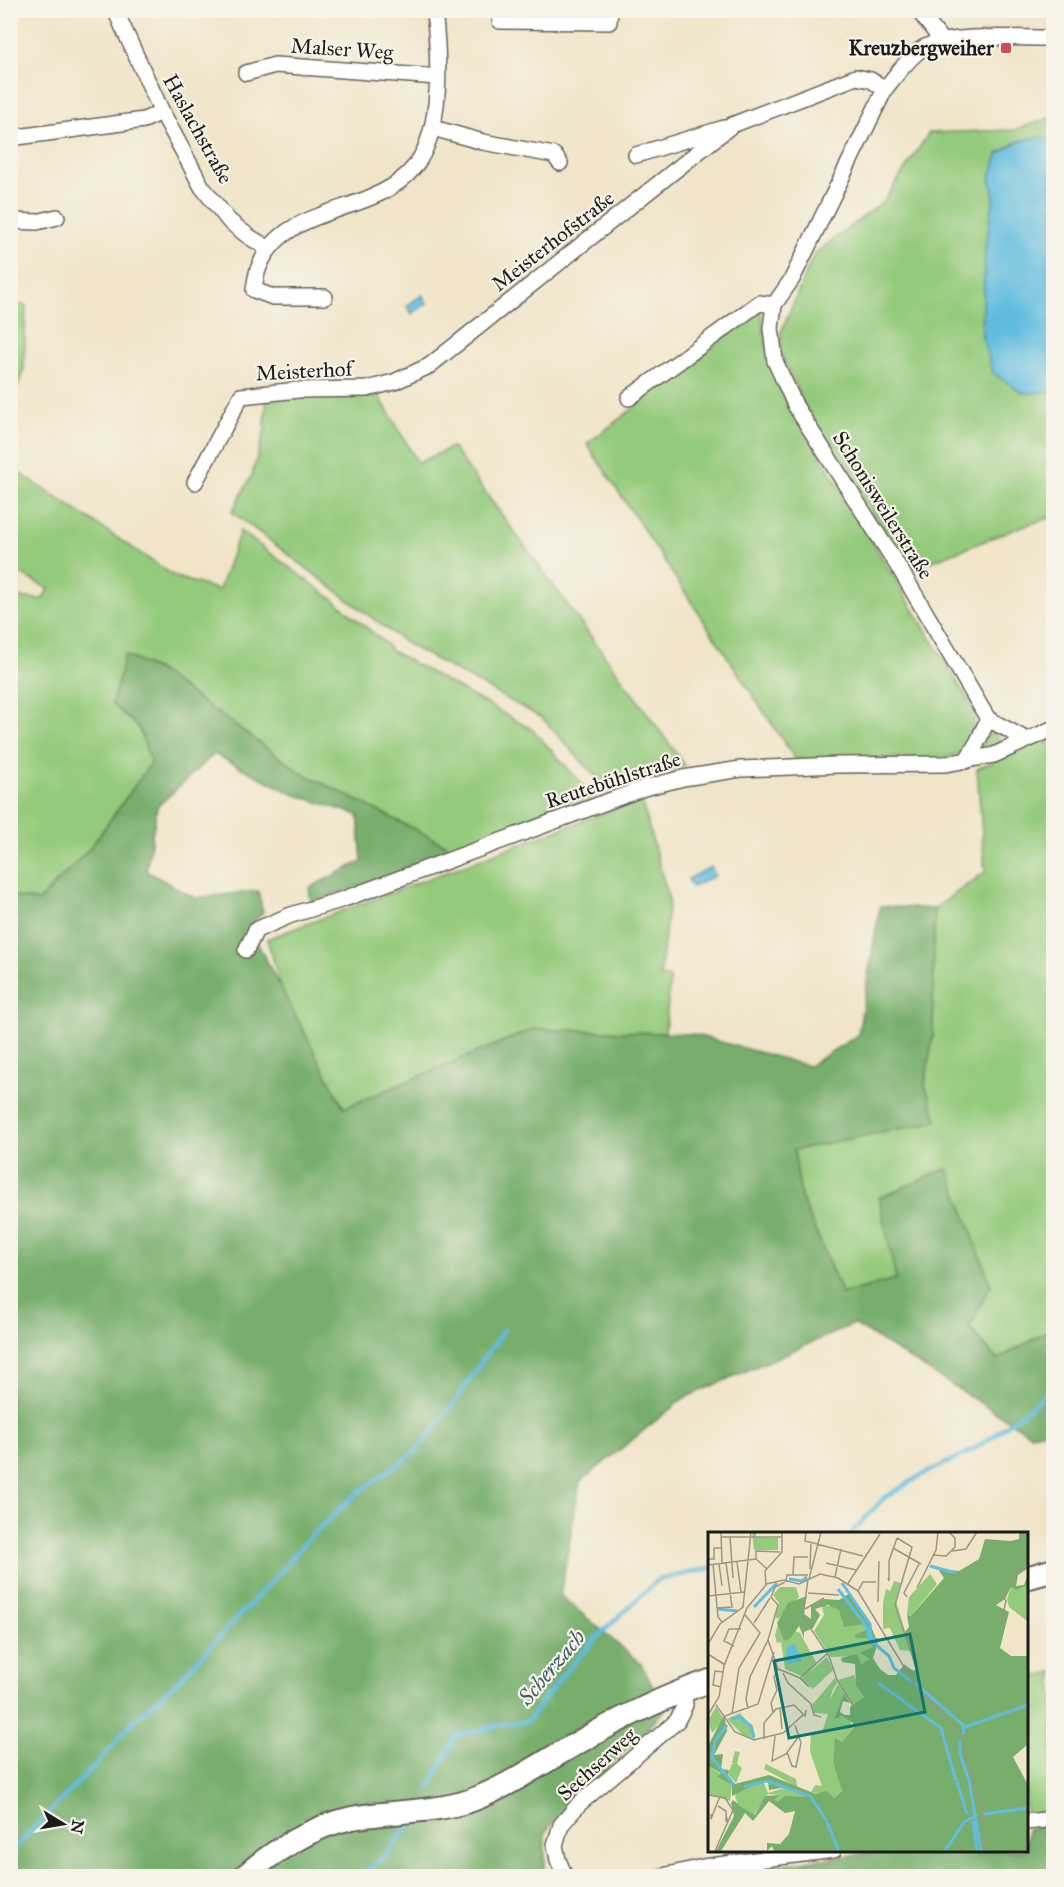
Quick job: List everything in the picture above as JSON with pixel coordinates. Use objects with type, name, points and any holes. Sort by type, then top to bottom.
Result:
[{"type":"street","name":"Haslachstraße","points":[[115,10],[123,32],[162,112],[202,186],[230,221],[269,249]]},
{"type":"street","points":[[326,297],[273,297],[254,290],[258,268],[269,249],[299,224],[390,189],[415,167],[426,148],[433,128],[437,77],[434,10]]},
{"type":"street","points":[[500,21],[609,22],[610,10]]},
{"type":"street","points":[[918,10],[942,41]]},
{"type":"street","points":[[629,398],[759,303],[774,305],[792,279],[885,89],[905,63],[921,49],[942,41],[1053,38]]},
{"type":"street","name":"Malser Weg","points":[[246,74],[275,65],[437,77]]},
{"type":"street","name":"Meisterhofstraße","points":[[636,155],[732,125],[856,77],[871,80],[885,89]]},
{"type":"street","points":[[10,138],[144,120],[162,112]]},
{"type":"street","name":"Meisterhofstraße","points":[[394,382],[429,366],[732,125]]},
{"type":"street","points":[[433,128],[483,142],[554,155],[560,163]]},
{"type":"street","points":[[10,221],[37,222],[57,217]]},
{"type":"street","name":"Schonisweilerstraße","points":[[774,305],[771,328],[775,361],[796,407],[900,571],[988,719]]},
{"type":"street","name":"Meisterhof","points":[[195,482],[241,396],[298,390],[367,389],[394,382]]},
{"type":"street","points":[[966,761],[988,719],[1027,740]]},
{"type":"street","name":"Reutebühlstraße","points":[[246,950],[256,930],[291,915],[344,899],[644,788],[683,778],[741,769],[838,765],[946,765],[994,755],[1053,728]]},
{"type":"street","points":[[1028,1577],[1053,1570]]},
{"type":"street","points":[[244,1876],[301,1836],[350,1819],[469,1801],[507,1783],[597,1731],[683,1690],[708,1682]]},
{"type":"street","name":"Sechserweg","points":[[565,1876],[555,1845],[561,1826],[579,1804],[677,1721],[685,1705],[683,1690]]},
{"type":"street","points":[[1028,1822],[1053,1818]]},
{"type":"street","points":[[663,1876],[703,1867],[826,1851]]},
{"type":"green space","points":[[1053,117],[1053,517],[1023,526],[907,571],[805,406],[781,354],[780,335],[814,254],[884,201],[929,133],[1014,130]]},
{"type":"green space","points":[[11,303],[26,306],[24,369],[11,405]]},
{"type":"green space","points":[[761,310],[767,349],[784,395],[976,713],[972,733],[962,752],[948,758],[795,759],[587,444]]},
{"type":"green space","points":[[301,393],[350,396],[378,394],[418,463],[452,447],[685,765],[608,790],[542,718],[407,644],[232,512],[252,475],[265,429],[266,401]]},
{"type":"green space","points":[[11,467],[176,577],[219,590],[240,531],[334,600],[386,644],[390,650],[533,730],[595,798],[458,851],[302,773],[157,670],[125,655],[112,704],[139,728],[151,763],[91,847],[38,901],[11,896],[10,597],[42,599],[49,589],[11,569]]},
{"type":"green space","points":[[125,655],[157,670],[302,773],[458,851],[311,903],[309,888],[362,861],[358,815],[293,794],[214,754],[157,807],[146,871],[195,898],[258,891],[263,912],[249,927],[344,1108],[533,1029],[692,1034],[809,1066],[858,1035],[880,906],[934,909],[933,1036],[925,1085],[937,1121],[794,1150],[801,1197],[842,1294],[896,1279],[879,1198],[948,1168],[991,1285],[969,1328],[997,1360],[1053,1328],[1053,1430],[1030,1434],[854,1324],[684,1398],[580,1482],[560,1595],[641,1664],[665,1710],[545,1832],[545,1876],[11,1876],[10,896],[39,901],[91,847],[151,763],[139,728],[112,704]]},
{"type":"green space","points":[[995,733],[1002,745],[982,751],[980,746],[988,735]]},
{"type":"green space","points":[[1053,735],[1053,1328],[997,1360],[969,1327],[991,1285],[896,1279],[842,1294],[801,1197],[794,1150],[937,1121],[925,1085],[933,1036],[934,909],[985,872],[977,769]]},
{"type":"green space","points":[[641,799],[669,900],[660,976],[670,978],[665,1033],[533,1029],[344,1108],[283,994],[267,939]]},
{"type":"green space","points":[[1053,1672],[1053,1819],[1028,1822],[1028,1678]]},
{"type":"green space","points":[[1053,1824],[1053,1876],[691,1876],[883,1851],[1028,1851],[1028,1829]]},
{"type":"water","points":[[1040,137],[1053,139],[1053,392],[1023,393],[993,373],[982,336],[985,248],[994,197],[990,177],[999,153],[1019,141]]},
{"type":"water","points":[[422,295],[427,303],[412,314],[407,306]]},
{"type":"water","points":[[711,867],[715,876],[692,887],[688,879]]},
{"type":"waterway","points":[[10,1853],[102,1758],[132,1722],[177,1682],[285,1567],[307,1540],[355,1495],[417,1451],[453,1404],[504,1329]]},
{"type":"waterway","name":"Scherzach","points":[[852,1532],[884,1498],[920,1476],[969,1452],[992,1437],[1054,1388]]},
{"type":"waterway","name":"Scherzach","points":[[429,1789],[456,1736],[495,1726],[528,1721],[560,1678],[596,1638],[658,1580],[708,1568]]},
{"type":"waterway","name":"Scherzach","points":[[358,1876],[374,1866],[410,1824]]},
{"type":"place","name":"Kreuzbergweiher","points":[[1006,48]]}]
